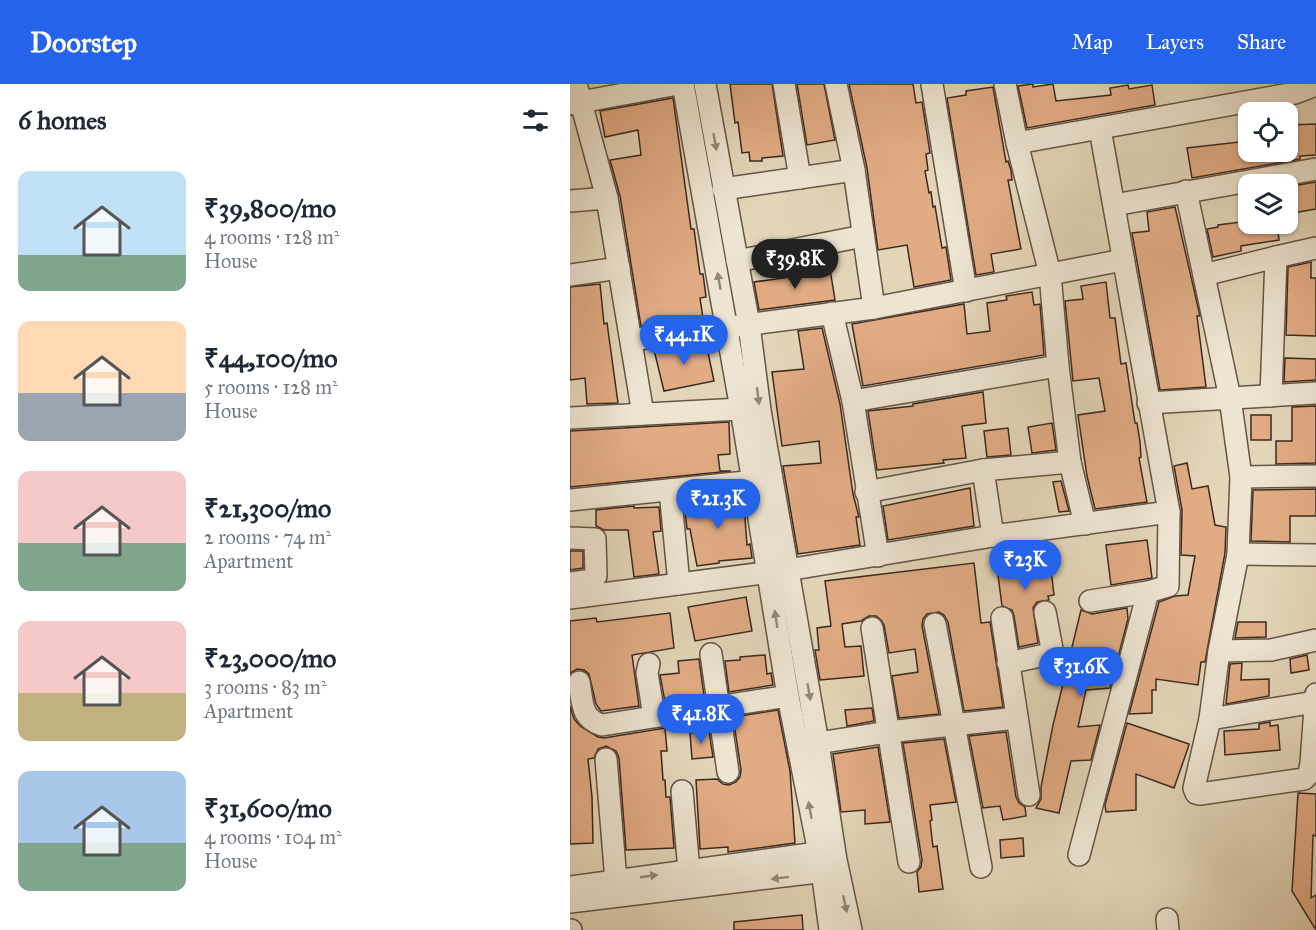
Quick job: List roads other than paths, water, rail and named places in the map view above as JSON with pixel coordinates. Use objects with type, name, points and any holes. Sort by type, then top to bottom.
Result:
[{"type":"street","points":[[643,414],[607,198],[575,97],[678,84]]},
{"type":"street","points":[[683,84],[741,409],[762,480],[778,571],[818,743],[828,862],[830,930]]},
{"type":"street","points":[[705,84],[749,325],[760,410],[762,480]]},
{"type":"street","points":[[784,84],[800,178]]},
{"type":"street","points":[[836,84],[854,170],[874,308]]},
{"type":"street","points":[[932,84],[966,291]]},
{"type":"street","points":[[1005,84],[1017,143],[1050,274],[1070,462],[1085,524]]},
{"type":"street","points":[[1017,143],[1294,93],[1316,85]]},
{"type":"street","points":[[1090,601],[1148,592],[1168,586],[1169,512],[1100,129]]},
{"type":"street","points":[[1114,205],[1316,169]]},
{"type":"street","points":[[723,189],[854,170]]},
{"type":"street","points":[[1186,191],[1230,398],[1241,477],[1238,554],[1219,651],[1210,719],[1194,788],[1196,793],[1304,779],[1309,774],[1311,763],[1316,694]]},
{"type":"street","points":[[570,201],[607,198]]},
{"type":"street","points":[[737,261],[863,236]]},
{"type":"street","points":[[1204,274],[1316,248]]},
{"type":"street","points":[[1271,396],[1276,257]]},
{"type":"street","points":[[631,340],[874,308],[1123,260]]},
{"type":"street","points":[[570,275],[619,268]]},
{"type":"street","points":[[832,313],[852,402],[878,556]]},
{"type":"street","points":[[852,402],[1058,366]]},
{"type":"street","points":[[1148,403],[1316,393]]},
{"type":"street","points":[[570,418],[741,409]]},
{"type":"street","points":[[866,492],[983,470],[1070,462]]},
{"type":"street","points":[[983,470],[993,536]]},
{"type":"street","points":[[1241,477],[1316,476]]},
{"type":"street","points":[[570,500],[762,480]]},
{"type":"street","points":[[670,489],[679,584]]},
{"type":"street","points":[[570,598],[778,571],[993,536],[1169,512]]},
{"type":"street","points":[[570,538],[595,539],[596,576],[592,580],[570,583]]},
{"type":"street","points":[[1238,554],[1316,555]]},
{"type":"street","points":[[778,571],[788,696],[828,862],[851,930]]},
{"type":"street","points":[[1080,855],[1148,592]]},
{"type":"street","points":[[1008,663],[1045,655],[1052,649],[1045,612]]},
{"type":"street","points":[[1002,618],[1029,795]]},
{"type":"street","points":[[934,624],[981,867]]},
{"type":"street","points":[[872,628],[909,862]]},
{"type":"street","points":[[1219,651],[1271,650],[1316,640]]},
{"type":"street","points":[[711,654],[728,772]]},
{"type":"street","points":[[649,664],[647,673],[654,716]]},
{"type":"street","points":[[579,682],[585,712],[591,722],[602,725],[788,696]]},
{"type":"street","points":[[1210,719],[1316,702]]},
{"type":"street","points":[[818,743],[888,732],[1017,718]]},
{"type":"street","points":[[606,759],[616,888]]},
{"type":"street","points":[[682,791],[689,871]]},
{"type":"street","points":[[570,902],[616,888],[689,871],[828,862]]},
{"type":"street","points":[[570,887],[691,889],[828,862]]}]
